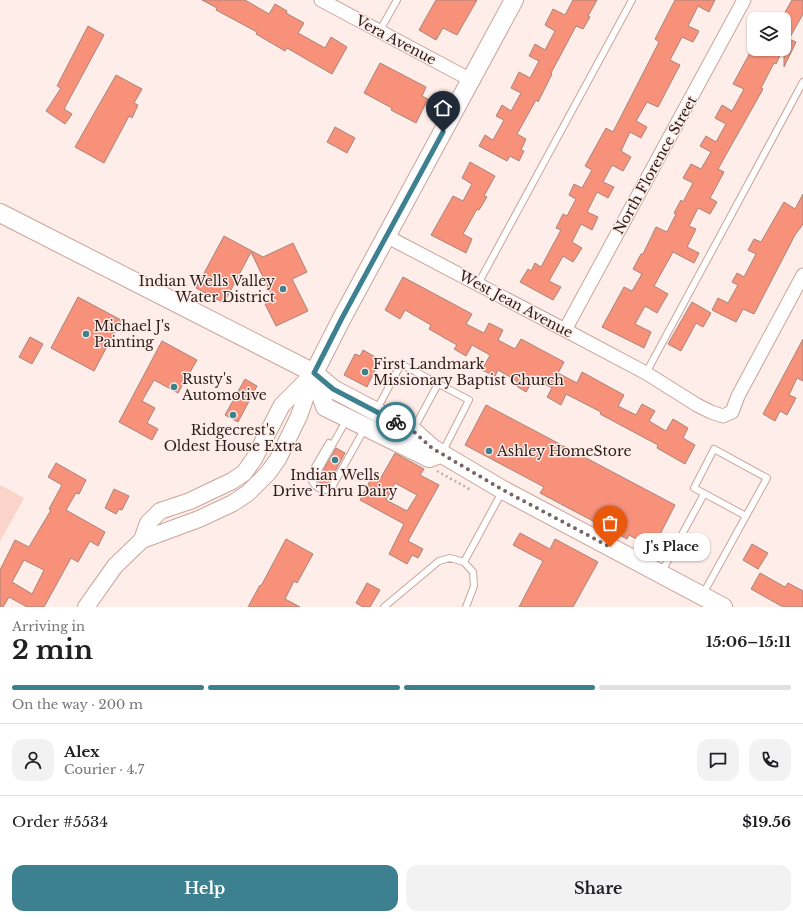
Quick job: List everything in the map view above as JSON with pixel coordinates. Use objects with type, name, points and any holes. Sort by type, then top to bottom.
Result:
[{"type":"main road","points":[[514,0],[342,318],[314,373],[325,407],[346,416],[371,419],[413,431],[441,454],[503,490],[723,607]]},
{"type":"main road","points":[[0,213],[314,373],[371,419],[429,458],[441,454]]},
{"type":"street","name":"Vera Avenue","points":[[321,0],[471,80]]},
{"type":"street","name":"North Florence Street","points":[[565,330],[744,0]]},
{"type":"street","name":"West Jean Avenue","points":[[386,236],[646,373],[711,412],[723,416],[732,412],[738,396],[803,275]]},
{"type":"street","points":[[86,607],[115,566],[142,540],[199,519],[234,503],[248,493],[268,473],[278,458],[299,416],[314,373]]},
{"type":"lane","points":[[379,32],[396,0]]},
{"type":"lane","points":[[478,284],[632,0]]},
{"type":"lane","points":[[646,373],[803,82]]},
{"type":"lane","points":[[346,416],[312,474],[312,481],[320,489],[330,488],[371,419],[401,364],[469,400],[441,454]]},
{"type":"lane","points":[[413,431],[438,384]]},
{"type":"lane","points":[[702,596],[767,478],[714,449],[694,488],[746,516]]},
{"type":"lane","points":[[464,562],[503,490]]},
{"type":"lane","points":[[661,574],[704,494]]},
{"type":"lane","points":[[384,607],[439,561],[450,558],[464,562],[473,572],[474,586],[466,607]]},
{"type":"shaded area","points":[[0,485],[24,498],[0,541]]},
{"type":"building","points":[[202,0],[245,0],[269,14],[275,4],[287,11],[286,13],[304,23],[298,33],[325,48],[331,37],[347,47],[332,74],[287,48],[285,51],[256,34],[257,32],[216,10],[217,8]]},
{"type":"building","points":[[436,0],[477,0],[457,35],[443,28],[436,40],[419,30]]},
{"type":"building","points":[[573,0],[597,0],[583,29],[576,26],[551,73],[552,74],[538,102],[536,100],[517,134],[526,139],[521,150],[524,151],[519,161],[510,156],[507,161],[479,146],[485,135],[493,140],[504,120],[496,116],[502,105],[511,111],[521,93],[511,88],[519,72],[530,78],[539,61],[529,56],[535,44],[545,50],[555,31],[545,25],[553,9],[565,15]]},
{"type":"building","points":[[675,0],[715,0],[709,12],[698,6],[688,26],[699,31],[693,42],[682,37],[670,60],[680,65],[658,107],[647,102],[636,121],[647,127],[641,138],[630,132],[621,151],[631,157],[623,171],[612,165],[603,182],[614,187],[608,198],[597,192],[587,212],[598,217],[592,230],[581,224],[572,242],[582,248],[573,262],[563,256],[549,281],[561,287],[553,300],[520,282],[528,269],[531,271],[535,263],[541,267],[561,230],[556,228],[563,214],[567,216],[576,199],[569,195],[574,184],[582,188],[592,170],[585,166],[606,128],[613,132],[659,42],[655,39]]},
{"type":"building","points":[[792,0],[803,0],[803,14],[791,35],[791,12],[785,12]]},
{"type":"building","points":[[88,26],[104,35],[64,109],[72,114],[65,124],[46,111],[61,88],[57,86]]},
{"type":"building","points":[[791,40],[796,42],[791,52]]},
{"type":"building","points":[[748,56],[780,56],[776,64],[774,63],[761,88],[763,89],[718,169],[724,172],[710,198],[717,202],[710,214],[698,208],[689,226],[696,229],[687,247],[699,253],[694,263],[673,252],[654,286],[668,294],[657,313],[645,306],[635,324],[651,332],[644,348],[602,327],[624,287],[632,291],[642,274],[633,269],[641,254],[643,254],[656,227],[667,232],[676,214],[674,213],[681,200],[683,202],[693,183],[683,178],[691,164],[701,169],[711,152],[700,146],[706,136],[716,142],[726,124],[715,118],[722,105],[732,111],[744,89],[733,84]]},
{"type":"building","points":[[784,56],[789,56],[784,67]]},
{"type":"building","points":[[380,63],[426,87],[422,96],[428,99],[416,123],[391,110],[392,108],[364,93]]},
{"type":"building","points":[[116,75],[142,89],[134,103],[138,105],[132,118],[129,116],[104,163],[75,147]]},
{"type":"building","points":[[335,127],[355,138],[347,153],[327,142]]},
{"type":"building","points":[[470,162],[495,176],[484,196],[487,197],[479,210],[477,209],[463,234],[472,239],[466,253],[431,235],[453,196],[463,201],[472,184],[462,178]]},
{"type":"building","points":[[803,194],[803,224],[795,235],[754,314],[743,309],[736,322],[712,310],[718,298],[728,303],[738,285],[732,282],[737,273],[744,277],[756,254],[748,250],[754,239],[761,242],[784,202],[795,209]]},
{"type":"building","points":[[224,236],[263,257],[293,243],[307,272],[292,279],[308,311],[276,326],[265,304],[274,300],[251,252],[224,303],[196,288]]},
{"type":"building","points":[[403,277],[472,314],[466,324],[484,333],[489,323],[503,330],[498,340],[515,349],[521,339],[564,362],[558,373],[577,383],[582,372],[624,395],[618,406],[636,415],[642,404],[655,411],[649,421],[666,431],[673,419],[688,428],[683,438],[695,445],[685,464],[657,448],[658,445],[600,414],[601,412],[566,394],[561,405],[547,397],[552,388],[534,378],[526,392],[515,385],[517,381],[498,370],[495,376],[482,370],[490,355],[472,345],[466,356],[454,349],[457,345],[429,329],[431,325],[405,310],[400,319],[385,310]]},
{"type":"building","name":"Michael J's Painting","points":[[78,297],[121,320],[94,371],[51,348]]},
{"type":"building","points":[[692,302],[711,313],[703,327],[696,323],[681,351],[668,344]]},
{"type":"building","points":[[30,337],[43,344],[32,364],[19,357]]},
{"type":"building","points":[[803,339],[803,381],[797,378],[789,395],[796,398],[787,415],[780,411],[775,421],[763,414]]},
{"type":"building","name":"Rusty's Automotive","points":[[162,341],[197,360],[178,393],[154,380],[142,401],[155,408],[147,423],[158,429],[152,440],[119,422]]},
{"type":"building","points":[[363,350],[377,358],[374,364],[377,366],[367,387],[344,375],[355,354],[360,356]]},
{"type":"building","points":[[245,379],[257,386],[238,422],[225,415]]},
{"type":"building","points":[[486,405],[675,505],[653,548],[629,535],[627,539],[540,493],[544,487],[465,445]]},
{"type":"building","points":[[336,448],[345,453],[328,484],[325,485],[317,481]]},
{"type":"building","points":[[395,453],[424,469],[420,475],[439,485],[408,541],[423,549],[418,558],[412,555],[407,564],[389,554],[404,524],[360,500],[372,477],[379,481]],"holes":[[[395,483],[417,495],[407,511],[386,500]]]},
{"type":"building","points":[[56,463],[86,480],[79,494],[76,493],[66,510],[105,532],[98,546],[90,541],[78,562],[71,558],[44,607],[27,607],[9,597],[3,607],[0,607],[0,570],[15,540],[29,547],[51,510],[49,509],[62,485],[48,477]],"holes":[[[24,560],[44,570],[32,594],[12,582]]]},
{"type":"building","points":[[114,489],[129,496],[122,510],[119,509],[116,514],[105,508]]},
{"type":"building","points":[[520,533],[550,549],[555,539],[598,562],[573,607],[519,607],[543,561],[513,545]]},
{"type":"building","points":[[286,539],[313,554],[297,583],[294,581],[285,599],[300,607],[248,607],[260,585],[261,586]]},
{"type":"building","points":[[752,544],[768,553],[758,569],[743,560]]},
{"type":"building","points":[[760,573],[785,587],[788,583],[803,591],[803,607],[783,607],[751,589]]},
{"type":"building","points":[[367,583],[380,590],[370,607],[363,607],[356,603]]},
{"type":"way so far","points":[[396,422],[413,431],[432,448],[503,490],[610,547]]},
{"type":"place","name":"Indian Wells Valley Water District","points":[[283,289]]},
{"type":"place","name":"Michael J's Painting","points":[[86,334]]},
{"type":"place","name":"First Landmark Missionary Baptist Church","points":[[365,372]]},
{"type":"place","name":"Rusty's Automotive","points":[[174,387]]},
{"type":"place","name":"Ridgecrest's Oldest House Extra","points":[[233,415]]},
{"type":"place","name":"Ashley HomeStore","points":[[489,451]]},
{"type":"place","name":"Indian Wells Drive Thru Dairy","points":[[335,460]]},
{"type":"place","name":"J's Place","points":[[610,547]]},
{"type":"route","points":[[396,422],[333,389],[314,373],[342,318],[443,132]]}]
